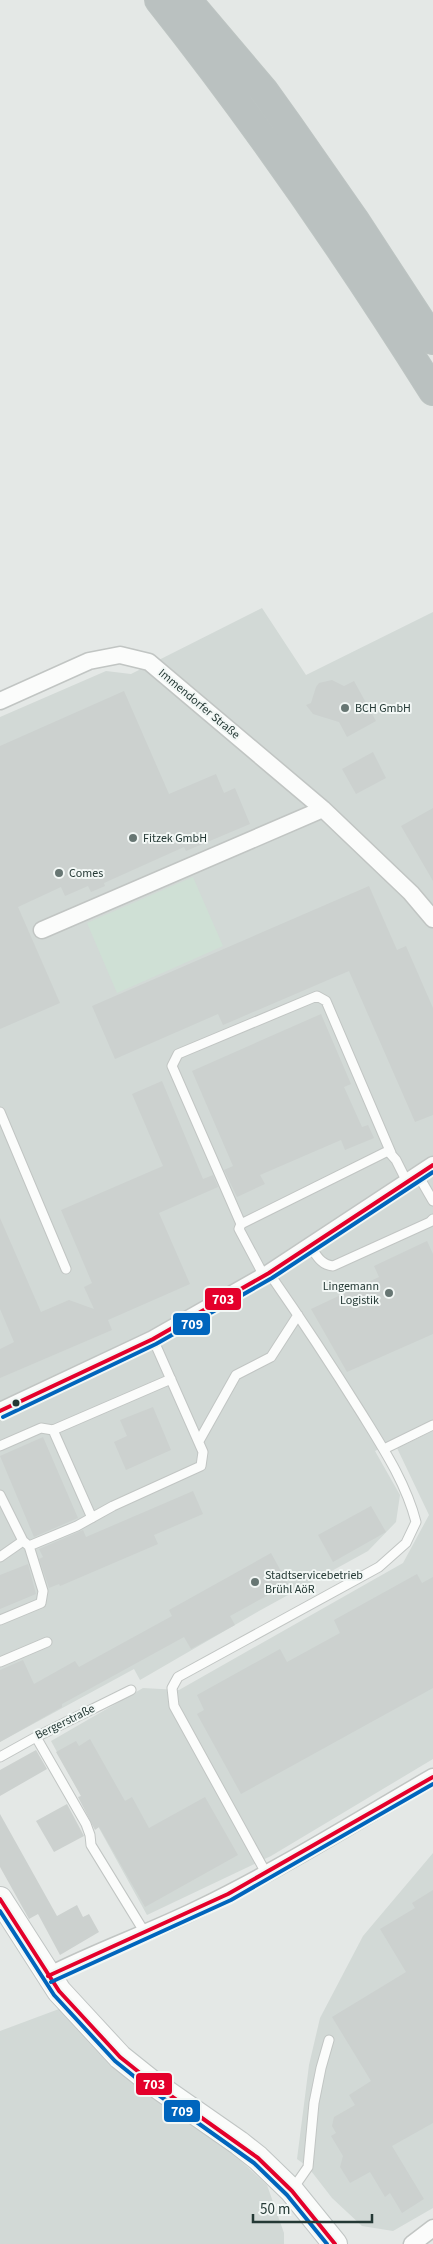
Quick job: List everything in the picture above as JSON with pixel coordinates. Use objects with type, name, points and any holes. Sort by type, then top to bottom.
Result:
[{"type":"highway","points":[[159,0],[301,190],[433,391]]},
{"type":"highway","points":[[188,0],[264,91]]},
{"type":"highway","points":[[209,0],[264,91],[354,219],[433,340]]},
{"type":"street","name":"Immendorfer Straße","points":[[0,700],[89,661],[120,655],[149,662],[323,809],[412,893],[433,919]]},
{"type":"street","points":[[42,930],[323,809]]},
{"type":"street","points":[[0,1411],[153,1339],[266,1275],[433,1165]]},
{"type":"street","points":[[48,1976],[84,1958],[197,1910],[266,1873],[433,1776]]},
{"type":"street","points":[[0,1899],[48,1976],[66,2000],[120,2057],[150,2081],[239,2143],[292,2190],[335,2244]]},
{"type":"street","points":[[412,2244],[433,2228]]},
{"type":"lane","points":[[266,1873],[174,1706],[172,1688],[178,1677],[379,1566],[406,1543],[416,1522],[410,1499],[384,1449],[298,1315],[266,1275],[239,1229],[240,1224],[172,1066],[178,1054],[317,996],[326,1001],[392,1153],[433,1201]]},
{"type":"lane","points":[[0,1112],[66,1269]]},
{"type":"lane","points":[[240,1224],[384,1153],[392,1153]]},
{"type":"lane","points":[[310,1246],[320,1260],[326,1265],[333,1266],[433,1219]]},
{"type":"lane","points":[[199,1441],[236,1375],[271,1357],[298,1315]]},
{"type":"lane","points":[[0,1558],[26,1543],[77,1526],[201,1466],[204,1452],[153,1339]]},
{"type":"lane","points":[[0,1446],[41,1428],[53,1430],[171,1379]]},
{"type":"lane","points":[[384,1449],[433,1424]]},
{"type":"lane","points":[[53,1430],[92,1518]]},
{"type":"lane","points":[[0,1495],[26,1543],[44,1591],[41,1603],[0,1620]]},
{"type":"lane","points":[[0,1662],[47,1642]]},
{"type":"lane","name":"Bergerstraße","points":[[0,1757],[36,1737],[132,1690]]},
{"type":"lane","points":[[36,1737],[86,1824],[90,1835],[90,1845],[145,1933]]},
{"type":"lane","points":[[292,2190],[308,2167],[314,2103],[329,2040]]},
{"type":"shaded area","points":[[262,608],[306,675],[433,612],[433,1421],[375,1451],[400,1495],[396,1522],[368,1551],[140,1680],[134,1669],[0,1742],[0,717],[106,671],[131,674]]},
{"type":"shaded area","points":[[433,1431],[433,1759],[271,1856],[147,1915],[51,1741],[143,1688],[179,1690],[403,1563],[429,1515],[397,1448]]},
{"type":"shaded area","points":[[433,1853],[433,2208],[393,2231],[362,2226],[332,2198],[308,2167],[297,2159],[309,2065],[320,2018],[363,1936]]},
{"type":"shaded area","points":[[59,2009],[161,2104],[229,2150],[267,2185],[284,2233],[284,2244],[0,2244],[0,2031]]},
{"type":"green space","points":[[193,877],[223,946],[117,993],[87,923]]},
{"type":"building","name":"BCH GmbH","points":[[332,680],[344,686],[354,681],[376,721],[347,737],[339,722],[313,714],[306,705],[311,703],[316,687],[319,683]]},
{"type":"building","points":[[124,691],[169,794],[216,774],[224,793],[235,788],[250,824],[186,851],[184,847],[104,883],[105,886],[91,892],[88,886],[65,896],[61,887],[18,907],[60,1003],[0,1029],[0,746]]},
{"type":"building","points":[[373,752],[386,778],[356,794],[342,769]]},
{"type":"building","points":[[433,808],[433,881],[401,826]]},
{"type":"building","points":[[369,886],[397,950],[406,946],[433,1008],[433,1115],[415,1122],[349,971],[223,1025],[218,1014],[115,1059],[92,1006]]},
{"type":"building","points":[[321,1014],[351,1084],[344,1087],[362,1127],[368,1125],[374,1138],[345,1150],[341,1140],[260,1175],[265,1184],[237,1197],[224,1170],[233,1166],[192,1071]]},
{"type":"building","points":[[162,1081],[203,1179],[213,1175],[218,1187],[159,1213],[190,1284],[108,1320],[112,1330],[0,1378],[0,1349],[14,1342],[0,1309],[0,1218],[41,1312],[69,1300],[94,1309],[84,1287],[92,1283],[61,1210],[163,1166],[132,1094]]},
{"type":"building","name":"Lingemann Logistik","points":[[427,1241],[433,1254],[433,1334],[347,1372],[311,1309],[379,1277],[374,1266]]},
{"type":"building","points":[[153,1407],[171,1450],[126,1470],[114,1442],[127,1436],[120,1420]]},
{"type":"building","points":[[43,1437],[78,1518],[34,1537],[0,1456]]},
{"type":"building","points":[[193,1491],[203,1514],[154,1535],[158,1544],[60,1586],[59,1584],[49,1588],[39,1559],[43,1557],[39,1549],[83,1530],[86,1537]]},
{"type":"building","points":[[371,1506],[386,1532],[333,1562],[318,1535]]},
{"type":"building","points":[[271,1553],[288,1584],[230,1616],[235,1625],[191,1649],[184,1637],[62,1704],[62,1707],[0,1742],[0,1670],[23,1660],[34,1684],[75,1661],[79,1667],[172,1616],[169,1610]]},
{"type":"building","points":[[28,1564],[36,1594],[0,1609],[0,1575]]},
{"type":"building","points":[[417,1574],[422,1583],[433,1577],[433,1688],[241,1794],[197,1714],[204,1710],[197,1695],[280,1649],[287,1662],[340,1633],[334,1620]]},
{"type":"building","points":[[90,1739],[125,1801],[132,1797],[149,1828],[205,1797],[238,1855],[145,1907],[99,1827],[95,1830],[78,1797],[81,1796],[56,1752],[76,1741],[79,1746]]},
{"type":"building","points":[[36,1750],[47,1769],[0,1796],[0,1770]]},
{"type":"building","points":[[67,1804],[84,1836],[54,1852],[36,1821]]},
{"type":"building","points":[[0,1814],[57,1916],[77,1905],[83,1917],[89,1914],[99,1932],[60,1955],[38,1914],[29,1919],[0,1867]]},
{"type":"building","points":[[433,1890],[433,2123],[392,2146],[424,2199],[402,2213],[390,2193],[385,2197],[370,2172],[350,2183],[340,2167],[343,2156],[331,2136],[336,2133],[332,2126],[334,2117],[355,2105],[349,2095],[371,2081],[332,2017],[406,1972],[380,1929],[415,1908],[412,1903]]},
{"type":"transit line","name":"703","points":[[0,1411],[153,1339],[269,1273],[433,1165]]},
{"type":"transit line","name":"709","points":[[3,1417],[156,1344],[272,1278],[433,1172]]},
{"type":"transit line","name":"703","points":[[48,1976],[228,1894],[433,1777]]},
{"type":"transit line","name":"709","points":[[51,1982],[231,1900],[433,1784]]},
{"type":"transit line","name":"703","points":[[0,1899],[59,1991],[120,2057],[150,2081],[258,2158],[292,2191],[335,2244]]},
{"type":"transit line","name":"709","points":[[0,1911],[54,1995],[115,2061],[146,2086],[254,2163],[287,2195],[327,2244]]},
{"type":"place","name":"BCH GmbH","points":[[345,708]]},
{"type":"place","name":"Fitzek GmbH","points":[[133,838]]},
{"type":"place","name":"Comes","points":[[59,873]]},
{"type":"place","name":"Lingemann Logistik","points":[[389,1293]]},
{"type":"place","name":"Stadtservicebetrieb Brühl AöR","points":[[255,1582]]}]
